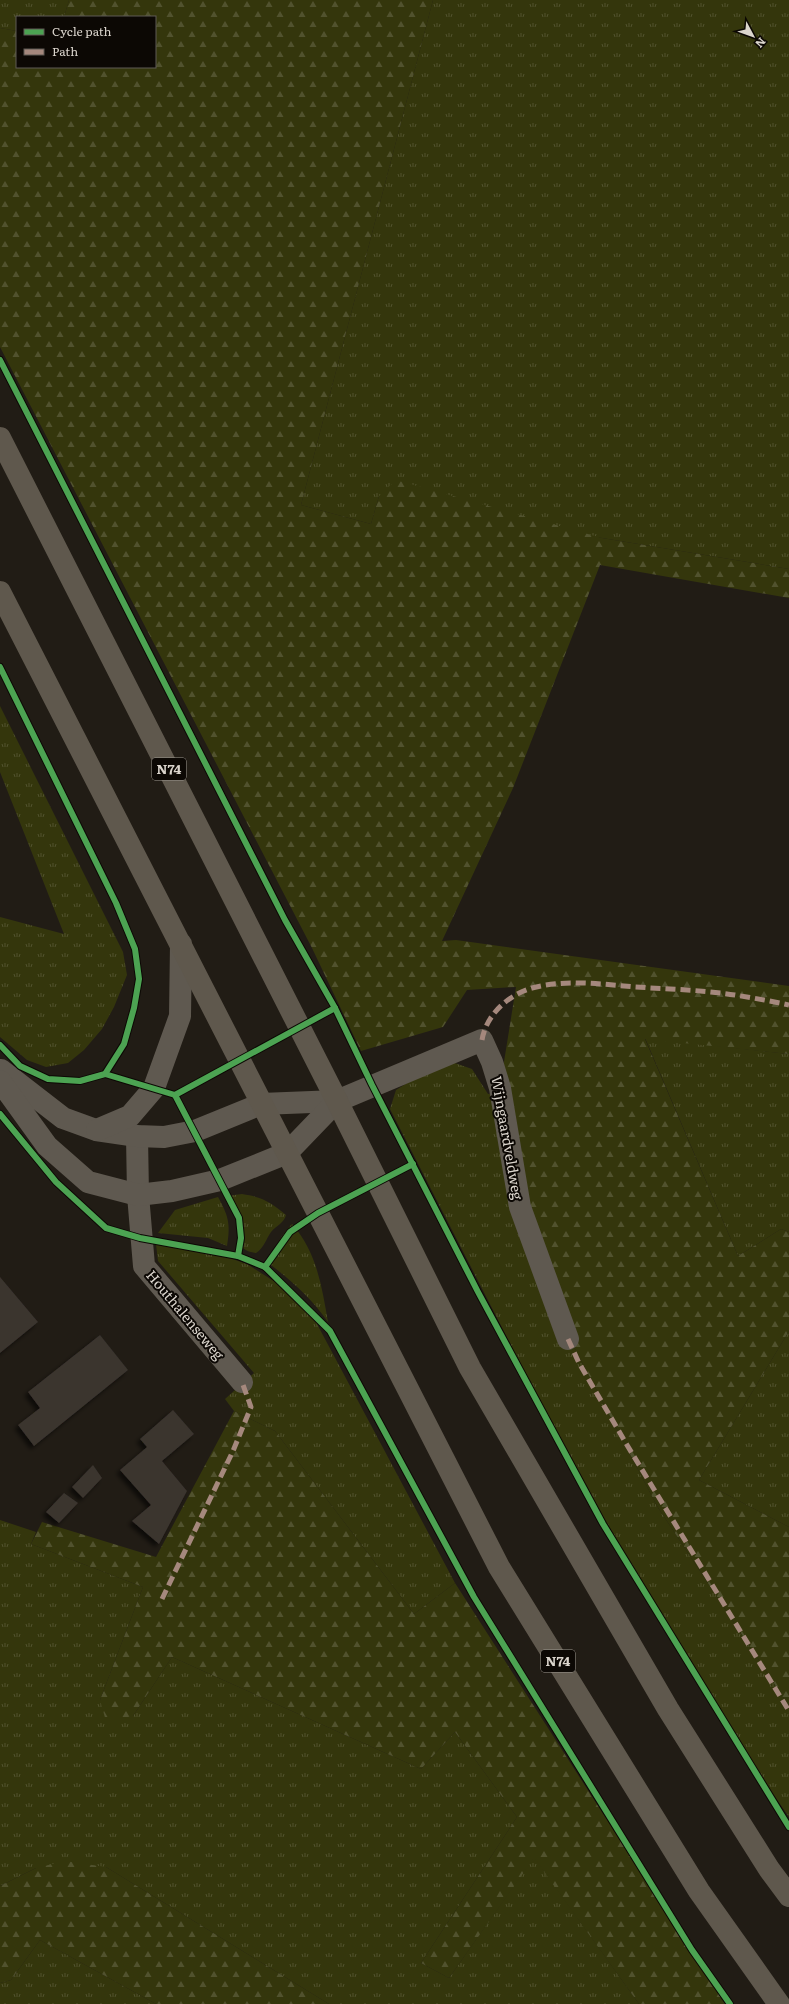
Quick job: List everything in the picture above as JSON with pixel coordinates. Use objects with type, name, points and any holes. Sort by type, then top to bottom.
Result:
[{"type":"highway","name":"N74","points":[[0,438],[337,1100],[470,1368],[668,1709],[769,1869],[789,1896]]},
{"type":"highway","name":"N74","points":[[0,592],[499,1566],[699,1891],[779,2004]]},
{"type":"street","points":[[96,1130],[130,1116],[154,1088],[180,1016],[181,944]]},
{"type":"street","name":"Wijngaardveldweg","points":[[337,1100],[482,1040],[492,1062],[500,1088],[520,1207],[568,1339]]},
{"type":"street","points":[[0,1069],[63,1118],[96,1130],[137,1136],[164,1137],[195,1131],[261,1104],[337,1100]]},
{"type":"street","points":[[0,1081],[47,1146],[88,1182],[138,1195],[172,1191],[220,1180],[287,1153],[337,1100]]},
{"type":"street","name":"Houthalenseweg","points":[[137,1136],[138,1195],[144,1266],[242,1382]]},
{"type":"green space","points":[[0,0],[69,0],[64,16],[16,16],[16,31],[0,28]]},
{"type":"green space","points":[[69,0],[433,0],[301,505],[371,524],[379,496],[396,480],[602,538],[789,569],[789,598],[600,565],[513,788],[442,941],[456,940],[789,986],[789,1054],[645,1039],[738,1256],[781,1229],[789,1232],[789,1331],[699,1480],[789,1527],[789,1706],[657,1506],[547,1295],[499,1093],[516,987],[467,990],[443,1027],[361,1051],[312,948],[0,347],[0,28],[16,31],[16,68],[156,68],[156,16],[64,16]]},
{"type":"green space","points":[[433,0],[789,0],[789,569],[602,538],[379,496],[371,524],[301,505]]},
{"type":"green space","points":[[0,706],[123,952],[127,975],[114,1007],[102,1029],[84,1050],[68,1063],[46,1067],[27,1060],[0,1037],[0,917],[64,934],[0,772]]},
{"type":"green space","points":[[645,1038],[789,1054],[789,1232],[781,1229],[738,1256]]},
{"type":"green space","points":[[452,1062],[472,1069],[488,1094],[499,1093],[547,1295],[657,1506],[789,1706],[789,1817],[750,1761],[575,1470],[390,1109],[396,1090],[415,1078]]},
{"type":"green space","points":[[242,1194],[266,1201],[286,1215],[284,1220],[271,1232],[263,1246],[256,1253],[249,1251],[241,1245],[239,1219],[227,1196]]},
{"type":"green space","points":[[218,1197],[228,1220],[229,1232],[227,1246],[208,1238],[158,1233],[175,1210]]},
{"type":"green space","points":[[292,1224],[307,1246],[313,1258],[321,1283],[328,1322],[302,1291],[271,1265],[275,1248],[284,1233]]},
{"type":"green space","points":[[156,1244],[209,1251],[247,1264],[283,1287],[317,1324],[455,1583],[414,1614],[275,1431],[234,1411],[225,1399],[254,1373],[158,1261]]},
{"type":"green space","points":[[789,1331],[789,1527],[699,1480]]},
{"type":"green space","points":[[234,1411],[275,1431],[414,1614],[455,1583],[725,2004],[639,2004],[534,1858],[449,1978],[421,1963],[517,1817],[455,1732],[421,1769],[172,1657],[133,1716],[106,1721],[100,1700],[143,1587],[31,1544],[42,1522],[156,1557]]},
{"type":"green space","points":[[0,1520],[36,1532],[31,1544],[143,1587],[100,1700],[133,1716],[172,1657],[421,1769],[455,1732],[517,1817],[421,1963],[449,1978],[534,1857],[639,2004],[329,2004],[106,1867],[36,1868],[0,1886]]},
{"type":"green space","points":[[65,1861],[106,1867],[329,2004],[156,2004],[40,1940],[11,1980],[0,1983],[0,1886],[36,1868]]},
{"type":"green space","points":[[40,1940],[156,2004],[0,2004],[0,1983],[11,1980]]},
{"type":"building","points":[[0,1277],[38,1322],[0,1353]]},
{"type":"building","points":[[100,1335],[128,1370],[34,1446],[18,1425],[40,1408],[28,1392]]},
{"type":"building","points":[[173,1410],[194,1434],[162,1461],[187,1491],[159,1544],[132,1521],[151,1505],[120,1470],[147,1447],[140,1439]]},
{"type":"building","points":[[93,1465],[102,1478],[83,1498],[72,1487]]},
{"type":"building","points":[[64,1493],[78,1503],[59,1523],[46,1512]]},
{"type":"marked path","points":[[482,1040],[488,1022],[500,1007],[523,991],[545,985],[571,983],[596,984],[710,992],[789,1005]]},
{"type":"marked path","points":[[568,1339],[579,1363],[627,1445],[789,1711]]},
{"type":"marked path","points":[[162,1599],[233,1451],[251,1407],[242,1382]]},
{"type":"cycle path","points":[[0,360],[285,920],[335,1008],[372,1085],[478,1292],[603,1524],[789,1827]]},
{"type":"cycle path","points":[[0,667],[116,903],[135,949],[139,979],[134,1008],[124,1044],[105,1074],[80,1081],[48,1079],[20,1066],[0,1045]]},
{"type":"cycle path","points":[[238,1256],[241,1238],[239,1218],[175,1095],[335,1008]]},
{"type":"cycle path","points":[[105,1074],[175,1095]]},
{"type":"cycle path","points":[[0,1114],[56,1182],[106,1228],[140,1238],[238,1256],[265,1267],[330,1331],[474,1597],[692,1950],[730,2004]]},
{"type":"cycle path","points":[[265,1267],[290,1232],[318,1213],[413,1164]]}]
